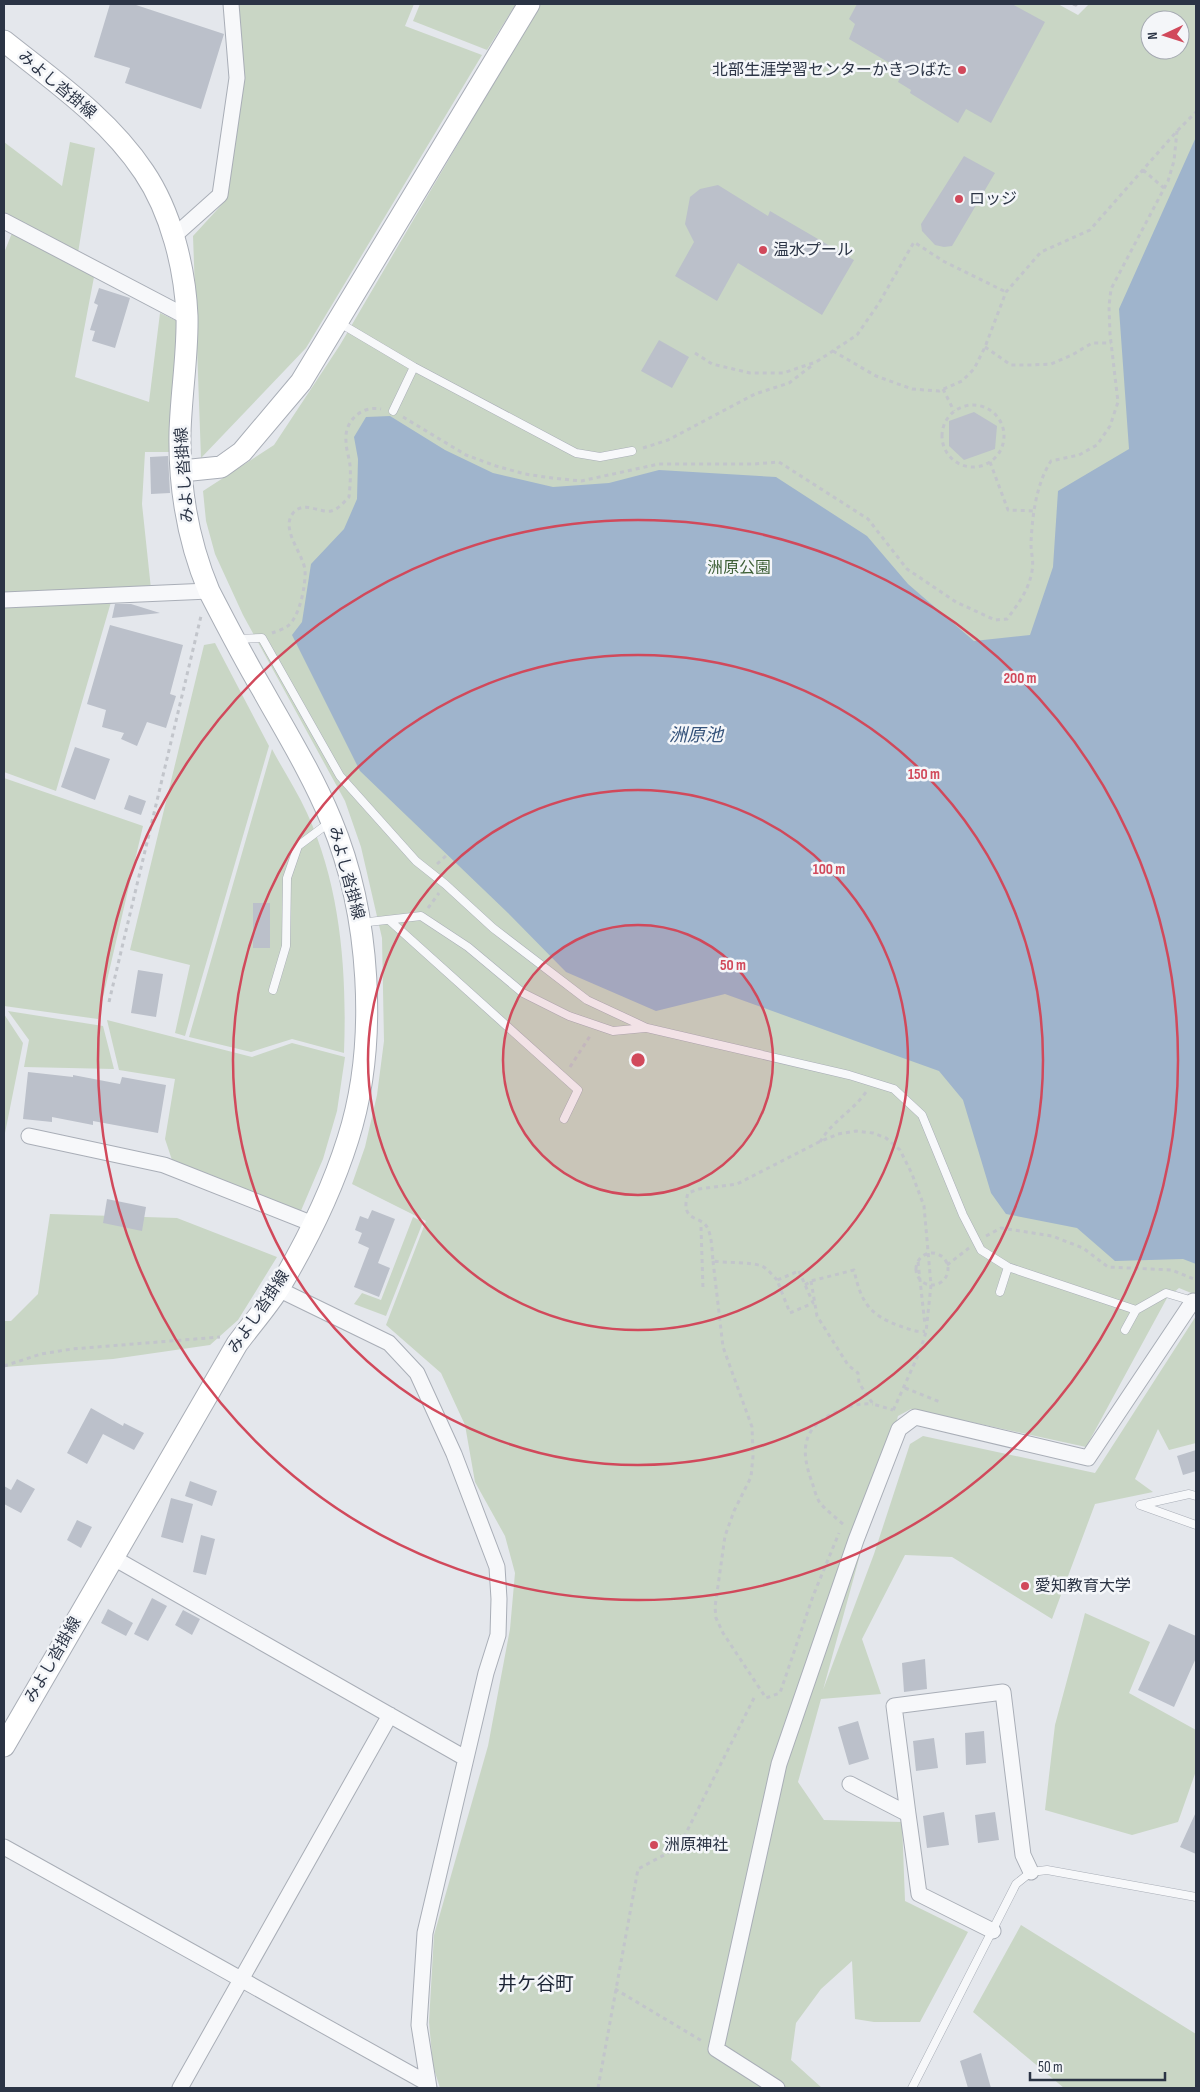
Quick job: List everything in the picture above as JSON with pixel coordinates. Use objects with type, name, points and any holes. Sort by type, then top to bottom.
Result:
[{"type":"main road","points":[[182,471],[221,467],[242,452],[301,382],[530,4]]},
{"type":"main road","name":"みよし沓掛線","points":[[4,41],[82,103],[113,134],[144,173],[163,209],[173,236],[184,283],[187,317],[180,434],[184,502],[188,531],[197,563],[209,591],[233,639],[305,765],[331,821],[350,876],[360,923],[367,1002],[364,1050],[358,1094],[349,1137],[335,1175],[313,1224],[278,1289],[237,1344],[4,1746]]},
{"type":"street","points":[[173,236],[220,195],[237,78],[231,4]]},
{"type":"street","points":[[5,227],[187,317]]},
{"type":"street","points":[[4,600],[209,591]]},
{"type":"street","points":[[29,1136],[164,1165],[313,1224]]},
{"type":"street","points":[[278,1289],[389,1344],[418,1373],[454,1454],[497,1567],[499,1599],[498,1636],[486,1673],[465,1758],[425,1934],[419,2025],[428,2085]]},
{"type":"street","points":[[777,2088],[716,2049],[779,1764],[856,1540],[899,1429],[915,1417],[1088,1458],[1195,1302]]},
{"type":"street","points":[[112,1557],[465,1758]]},
{"type":"street","points":[[993,1931],[919,1894],[894,1706],[1003,1692],[1023,1855],[1031,1872]]},
{"type":"street","points":[[180,2088],[390,1715]]},
{"type":"street","points":[[850,1784],[908,1814]]},
{"type":"street","points":[[4,1847],[428,2085]]},
{"type":"lane","points":[[338,322],[414,367],[576,453],[600,457],[632,451]]},
{"type":"lane","points":[[393,411],[414,367]]},
{"type":"lane","points":[[233,639],[262,638],[340,776],[416,861],[445,884],[493,928],[587,1000],[647,1028],[849,1075],[894,1089],[922,1115],[963,1215],[981,1250],[1008,1267],[1136,1310]]},
{"type":"lane","points":[[273,990],[286,946],[287,878],[298,846],[331,821]]},
{"type":"lane","points":[[360,923],[421,916],[468,947],[523,993],[569,1016],[614,1031],[647,1028]]},
{"type":"lane","points":[[390,920],[578,1090],[564,1119]]},
{"type":"lane","points":[[1000,1292],[1008,1267]]},
{"type":"lane","points":[[1125,1330],[1136,1310],[1166,1293],[1195,1302]]},
{"type":"lane","points":[[1196,1496],[1189,1494],[1140,1505],[1196,1526]]},
{"type":"lane","points":[[912,2088],[1016,1884],[1031,1872],[1047,1870],[1196,1898]]},
{"type":"path","points":[[1073,4],[1077,4]]},
{"type":"path","points":[[833,351],[876,376],[912,389],[939,391],[962,381],[974,369],[985,347],[1006,292],[1041,252],[1090,230],[1196,112]]},
{"type":"path","points":[[262,638],[289,625],[299,610],[305,570],[299,550],[290,533],[289,521],[294,512],[306,507],[331,511],[341,506],[349,497],[350,481],[345,439],[347,426],[359,412],[373,407],[393,411],[466,455],[525,474],[552,478],[581,481],[620,474],[658,464],[754,464],[779,462],[868,519],[907,569],[956,602],[995,620],[1007,619],[1026,593],[1033,570],[1031,543],[1042,474],[1051,461],[1079,454],[1097,445],[1110,426],[1118,402],[1110,343],[1108,306],[1111,289],[1164,188],[1174,161],[1177,131]]},
{"type":"path","points":[[1143,170],[1164,188]]},
{"type":"path","points":[[632,451],[668,440],[755,394],[790,383],[816,362],[857,335],[880,303],[914,242],[944,261],[1006,292]]},
{"type":"path","points":[[985,347],[1011,365],[1032,365],[1051,364],[1072,356],[1092,343],[1110,343]]},
{"type":"path","points":[[695,353],[712,364],[750,373],[783,373],[816,362]]},
{"type":"path","points":[[943,389],[954,411]]},
{"type":"path","points":[[973,404],[983,406],[992,411],[999,419],[1004,439],[1001,449],[990,462],[977,467],[967,467],[957,464],[949,457],[941,438],[942,428],[947,418],[954,411],[963,406],[973,404]]},
{"type":"path","points":[[990,462],[1008,510],[1035,511]]},
{"type":"path","points":[[109,1002],[196,630],[209,591]]},
{"type":"path","points":[[421,916],[445,884]]},
{"type":"path","points":[[564,1076],[598,1025]]},
{"type":"path","points":[[820,1142],[826,1131],[848,1113],[865,1094],[872,1082]]},
{"type":"path","points":[[847,1516],[813,1596],[780,1693],[766,1698],[748,1668],[722,1633],[716,1618],[715,1607],[725,1536],[734,1511],[751,1478],[754,1456],[752,1426],[723,1347],[708,1228],[688,1214],[685,1202],[688,1193],[699,1189],[737,1184],[820,1142],[838,1134],[856,1130],[886,1138],[900,1150],[912,1174],[924,1206],[931,1285],[926,1332],[905,1388],[889,1418]]},
{"type":"path","points":[[701,1226],[703,1289]]},
{"type":"path","points":[[947,1265],[977,1242],[1001,1228],[1052,1236],[1083,1248],[1108,1267],[1172,1270],[1196,1280]]},
{"type":"path","points":[[931,1253],[941,1256],[947,1265],[947,1275],[940,1283],[930,1285],[921,1281],[916,1272],[918,1262],[921,1257],[931,1253]]},
{"type":"path","points":[[713,1261],[764,1267],[777,1280],[790,1313],[813,1304],[799,1271],[777,1280]]},
{"type":"path","points":[[918,1262],[926,1332]]},
{"type":"path","points":[[805,1285],[811,1281],[854,1270],[860,1295],[867,1308],[885,1321],[911,1330],[926,1332]]},
{"type":"path","points":[[811,1281],[817,1316],[848,1365],[858,1373],[859,1383],[873,1404]]},
{"type":"path","points":[[4,1366],[41,1354],[72,1349],[223,1337],[237,1344]]},
{"type":"path","points":[[905,1388],[940,1402]]},
{"type":"path","points":[[843,1524],[819,1501],[805,1465],[804,1453],[806,1442],[822,1418],[847,1407],[873,1404],[893,1410]]},
{"type":"path","points":[[598,2088],[638,1869],[679,1847],[755,1696]]},
{"type":"path","points":[[615,1989],[716,2049]]},
{"type":"green space","points":[[238,4],[414,4],[405,26],[482,55],[306,348],[201,458],[193,236],[226,200],[244,74]]},
{"type":"green space","points":[[420,4],[516,4],[487,50],[413,21]]},
{"type":"green space","name":"洲原公園","points":[[540,4],[1058,4],[1078,15],[1089,4],[1196,4],[1196,1295],[1179,1288],[1167,1298],[1086,1447],[911,1409],[898,1416],[823,1690],[874,1554],[910,1444],[923,1436],[1095,1473],[1196,1316],[1196,1443],[1169,1450],[1158,1429],[1135,1479],[1153,1492],[1095,1504],[1052,1619],[952,1557],[905,1555],[862,1639],[881,1694],[821,1699],[798,1782],[824,1820],[902,1822],[905,1901],[968,1932],[920,2022],[874,2022],[855,2019],[852,1961],[821,1989],[796,2023],[791,2060],[822,2088],[440,2088],[433,2066],[429,2022],[434,1935],[488,1746],[510,1629],[515,1573],[505,1536],[475,1482],[465,1425],[441,1373],[386,1325],[426,1221],[352,1184],[365,1147],[377,1095],[384,1041],[382,938],[361,847],[345,801],[243,615],[215,554],[206,521],[203,491],[274,445],[340,345]]},
{"type":"green space","points":[[4,142],[62,186],[70,142],[95,148],[78,253],[4,215]]},
{"type":"green space","points":[[12,233],[94,277],[75,377],[149,402],[160,313],[177,321],[169,452],[145,452],[142,504],[151,589],[4,593],[4,253]]},
{"type":"green space","points":[[111,602],[56,791],[4,772],[4,607]]},
{"type":"green space","points":[[215,643],[269,746],[185,1036],[175,1033],[190,965],[130,950],[204,645]]},
{"type":"green space","points":[[272,749],[307,813],[328,871],[343,961],[344,1053],[292,1039],[251,1052],[189,1037]]},
{"type":"green space","points":[[4,778],[143,826],[98,1019],[4,1006]]},
{"type":"green space","points":[[8,1011],[103,1026],[114,1069],[24,1067],[29,1040]]},
{"type":"green space","points":[[4,1014],[23,1043],[4,1138]]},
{"type":"green space","points":[[107,1020],[252,1057],[292,1043],[345,1057],[337,1111],[323,1159],[300,1213],[172,1160],[165,1139],[175,1079],[119,1070]]},
{"type":"green space","points":[[50,1214],[177,1218],[277,1257],[238,1320],[210,1345],[113,1359],[4,1367],[4,1321],[11,1321],[38,1294]]},
{"type":"green space","points":[[413,1217],[423,1222],[386,1316],[354,1304],[362,1293],[381,1300]]},
{"type":"green space","points":[[1085,1613],[1150,1642],[1129,1693],[1196,1730],[1196,1771],[1178,1822],[1132,1835],[1045,1810],[1055,1725]]},
{"type":"green space","points":[[1021,1925],[1196,2034],[1196,2088],[1064,2088],[973,2012]]},
{"type":"water","name":"洲原池","points":[[1196,137],[1196,1264],[1183,1259],[1115,1261],[1077,1228],[1006,1214],[991,1193],[963,1100],[939,1071],[725,994],[656,1011],[566,972],[508,913],[360,771],[292,635],[302,622],[311,564],[344,529],[357,499],[358,459],[354,437],[366,417],[390,416],[445,450],[493,473],[553,487],[609,483],[659,470],[776,477],[867,536],[908,584],[974,641],[1030,635],[1053,567],[1058,491],[1129,449],[1119,309]]},
{"type":"building","points":[[110,4],[133,4],[224,34],[201,109],[125,83],[130,68],[94,57]]},
{"type":"building","name":"北部生涯学習センターかきつばた","points":[[857,4],[1012,4],[1045,22],[991,123],[966,109],[958,123],[910,93],[911,90],[898,82],[903,71],[849,39],[855,24],[849,19]]},
{"type":"building","name":"ロッジ","points":[[964,156],[995,173],[952,246],[935,245],[922,231],[921,224]]},
{"type":"building","name":"温水プール","points":[[718,185],[768,216],[770,211],[854,260],[822,315],[738,263],[717,301],[675,276],[694,242],[685,224],[690,197],[700,189]]},
{"type":"building","points":[[99,288],[130,298],[115,348],[92,341],[95,331],[90,330],[98,305],[94,303]]},
{"type":"building","points":[[659,340],[689,357],[672,388],[641,371]]},
{"type":"building","points":[[974,412],[997,426],[995,449],[964,460],[949,446],[949,421]]},
{"type":"building","points":[[168,456],[170,493],[151,494],[150,457]]},
{"type":"building","points":[[115,604],[131,604],[160,613],[112,618]]},
{"type":"building","points":[[110,625],[183,645],[170,694],[176,696],[166,728],[147,722],[137,746],[121,739],[124,733],[102,727],[106,710],[87,704]]},
{"type":"building","points":[[75,747],[110,759],[95,800],[61,787]]},
{"type":"building","points":[[129,795],[146,801],[141,815],[124,809]]},
{"type":"building","points":[[253,903],[270,903],[270,948],[253,948]]},
{"type":"building","points":[[138,970],[163,974],[156,1017],[131,1013]]},
{"type":"building","points":[[28,1072],[73,1077],[73,1075],[120,1084],[122,1077],[166,1085],[158,1133],[93,1121],[93,1125],[52,1117],[52,1122],[23,1119]]},
{"type":"building","points":[[107,1199],[146,1207],[142,1231],[103,1223]]},
{"type":"building","points":[[372,1210],[395,1219],[378,1263],[390,1268],[379,1297],[354,1287],[369,1248],[358,1243],[362,1233],[355,1230],[360,1216],[368,1219]]},
{"type":"building","points":[[91,1408],[123,1426],[124,1423],[144,1433],[134,1450],[103,1434],[87,1464],[67,1453]]},
{"type":"building","points":[[1196,1450],[1196,1471],[1183,1475],[1177,1456]]},
{"type":"building","points":[[17,1479],[35,1489],[21,1513],[4,1504],[4,1486],[11,1490]]},
{"type":"building","points":[[190,1481],[217,1491],[212,1506],[185,1496]]},
{"type":"building","points":[[171,1498],[193,1504],[183,1543],[161,1537]]},
{"type":"building","points":[[77,1520],[92,1527],[81,1548],[67,1540]]},
{"type":"building","points":[[201,1535],[215,1539],[206,1575],[193,1572]]},
{"type":"building","points":[[152,1598],[167,1606],[148,1641],[134,1634]]},
{"type":"building","points":[[108,1609],[133,1623],[126,1636],[101,1623]]},
{"type":"building","points":[[183,1610],[200,1619],[192,1635],[175,1625]]},
{"type":"building","points":[[1169,1624],[1196,1636],[1196,1658],[1174,1707],[1138,1690]]},
{"type":"building","points":[[925,1659],[927,1689],[904,1692],[902,1663]]},
{"type":"building","points":[[858,1721],[869,1759],[849,1765],[838,1727]]},
{"type":"building","points":[[984,1731],[986,1763],[966,1765],[965,1733]]},
{"type":"building","points":[[934,1738],[938,1768],[916,1771],[913,1741]]},
{"type":"building","points":[[944,1812],[949,1845],[927,1848],[923,1816]]},
{"type":"building","points":[[995,1812],[999,1840],[978,1843],[975,1815]]},
{"type":"building","points":[[1196,1812],[1196,1854],[1180,1847]]},
{"type":"building","points":[[981,2053],[991,2088],[968,2088],[960,2061]]},
{"type":"place","name":"北部生涯学習センターかきつばた","points":[[962,70]]},
{"type":"place","name":"ロッジ","points":[[959,199]]},
{"type":"place","name":"温水プール","points":[[763,250]]},
{"type":"place","name":"愛知教育大学","points":[[1025,1586]]},
{"type":"place","name":"洲原神社","points":[[654,1845]]},
{"type":"district","name":"井ケ谷町","points":[[536,1984]]}]
